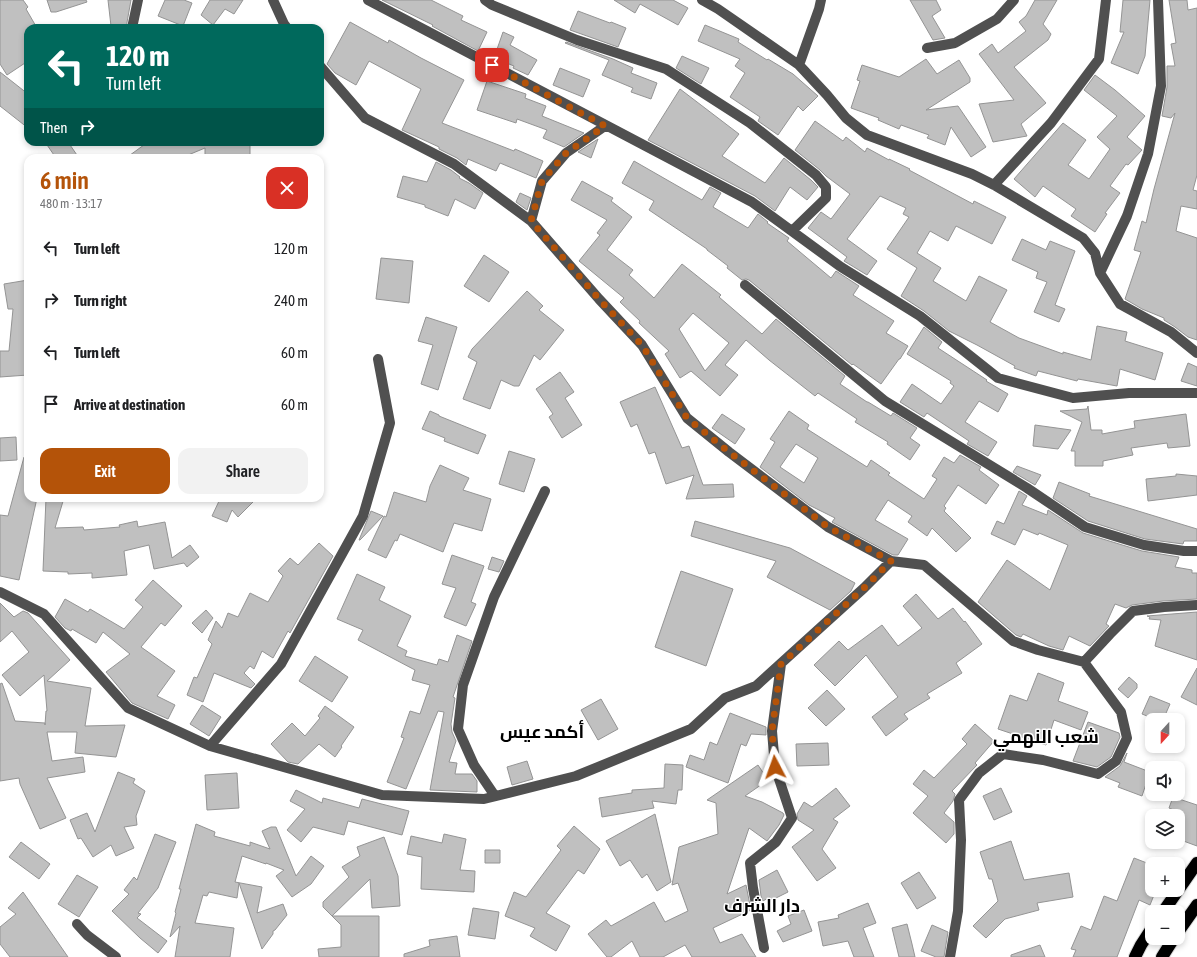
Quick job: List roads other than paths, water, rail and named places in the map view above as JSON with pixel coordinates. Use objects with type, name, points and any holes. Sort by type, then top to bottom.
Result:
[{"type":"highway","points":[[1168,905],[1197,863]]},
{"type":"highway","points":[[1185,922],[1197,905]]},
{"type":"highway","points":[[1135,957],[1145,939]]},
{"type":"highway","points":[[1162,957],[1170,945]]},
{"type":"street","points":[[133,24],[138,0]]},
{"type":"street","points":[[273,0],[284,24]]},
{"type":"street","points":[[368,0],[752,202],[841,267],[920,316],[998,378],[1073,398],[1129,393],[1197,393]]},
{"type":"street","points":[[485,0],[492,5],[577,40],[666,69],[750,123],[816,175],[826,187],[826,198],[792,231]]},
{"type":"street","points":[[702,0],[718,9],[799,65],[846,118],[867,135],[972,174],[994,185],[1083,238],[1095,253],[1100,273],[1120,304],[1171,332],[1197,353]]},
{"type":"street","points":[[799,65],[821,0]]},
{"type":"street","points":[[927,48],[954,43],[997,19],[1014,0]]},
{"type":"street","points":[[994,185],[1051,123],[1099,59],[1106,0]]},
{"type":"street","points":[[1100,273],[1127,216],[1148,154],[1161,86],[1158,0]]},
{"type":"street","points":[[324,71],[365,118],[454,164],[531,221],[599,299],[642,345],[687,418],[729,452],[828,527],[891,561],[924,565],[1013,640],[1038,650],[1084,662],[1121,712],[1127,738],[1116,761],[1098,774],[1043,760],[1002,754],[978,773],[959,800],[961,840],[958,911],[950,957]]},
{"type":"street","points":[[531,221],[542,181],[566,153],[605,126]]},
{"type":"street","points":[[745,285],[885,401],[1026,488],[1085,527],[1144,545],[1184,551],[1197,551]]},
{"type":"street","points":[[210,746],[281,664],[363,516],[390,423],[378,359]]},
{"type":"street","points":[[495,796],[474,764],[458,729],[463,686],[494,597],[545,491]]},
{"type":"street","points":[[0,592],[44,614],[128,708],[210,746],[382,795],[484,799],[576,776],[690,729],[725,698],[756,686],[864,588],[891,561]]},
{"type":"street","points":[[1084,662],[1133,611],[1197,605]]},
{"type":"street","points":[[764,948],[750,863],[776,842],[792,818],[774,760],[772,731],[781,664]]},
{"type":"street","points":[[77,924],[86,935],[116,957]]},
{"type":"district","name":"أكمد عيس","points":[[542,732]]},
{"type":"district","name":"شعب النهمي","points":[[1046,737]]},
{"type":"district","name":"دار الشرف","points":[[762,906]]}]
